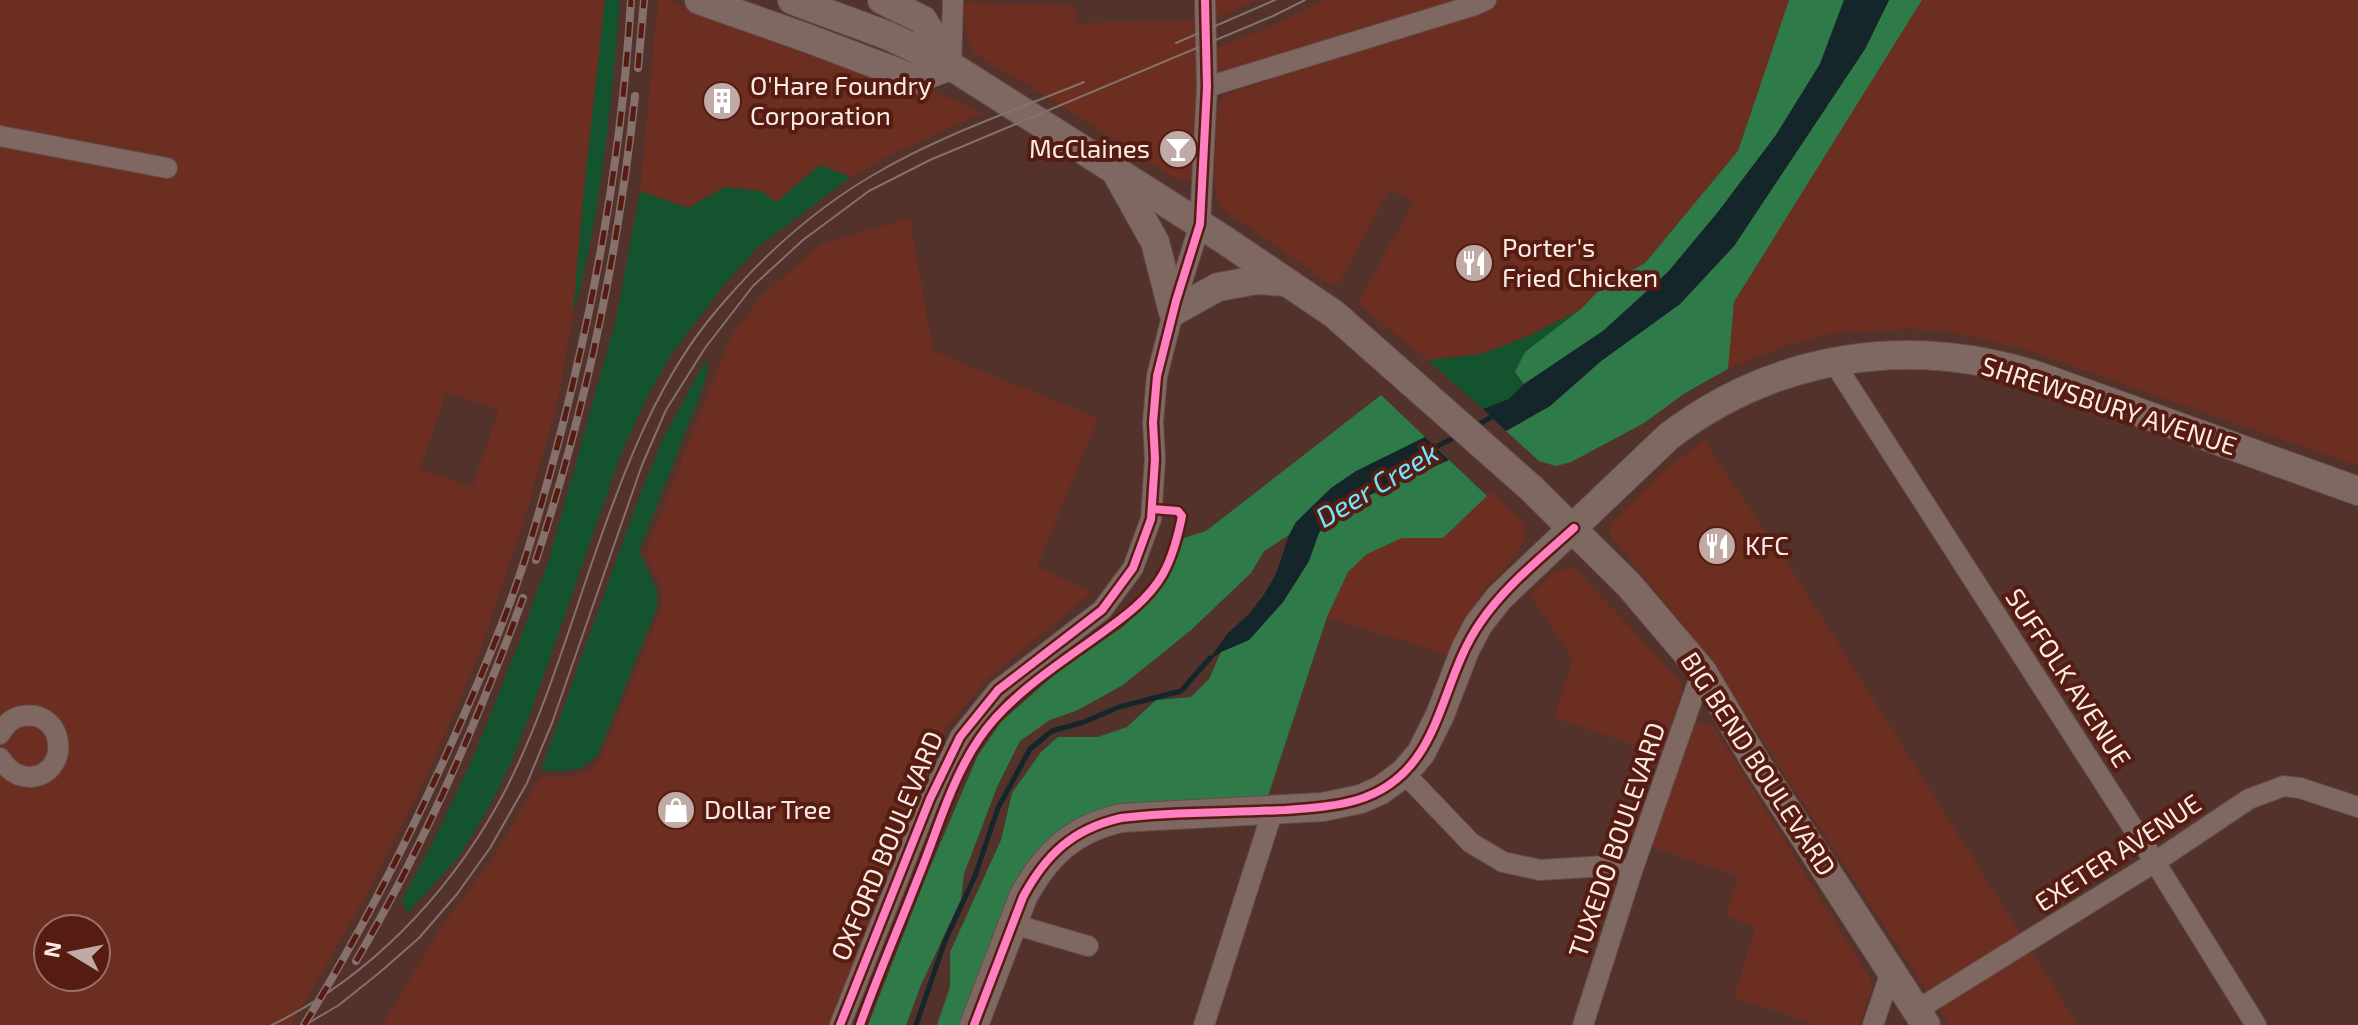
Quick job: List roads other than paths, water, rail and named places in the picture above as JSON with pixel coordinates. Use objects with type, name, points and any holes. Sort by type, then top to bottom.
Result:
[{"type":"main road","points":[[699,0],[915,79],[951,66],[923,20],[882,0]]},
{"type":"main road","name":"BIG BEND BOULEVARD","points":[[792,0],[889,36],[951,66],[1200,224],[1334,314],[1531,488],[1629,585],[1702,671],[1757,764],[1922,1018]]},
{"type":"main road","points":[[1116,171],[1155,242],[1173,312],[1233,282],[1287,282]]},
{"type":"main road","name":"SHREWSBURY AVENUE","points":[[1404,773],[1430,736],[1478,625],[1499,598],[1650,453],[1689,421],[1756,384],[1789,372],[1833,361],[1912,355],[1953,357],[2016,369],[2358,491]]},
{"type":"main road","points":[[974,1025],[1033,878],[1044,862],[1068,840],[1093,826],[1142,815],[1323,807],[1361,799],[1381,790],[1404,773]]},
{"type":"street","points":[[951,66],[953,0]]},
{"type":"street","name":"OXFORD BOULEVARD","points":[[840,1025],[932,793],[960,737],[998,690],[1102,610],[1133,568],[1151,519],[1157,376],[1200,224],[1207,87],[1205,0]]},
{"type":"street","points":[[1207,87],[1486,0]]},
{"type":"street","points":[[0,136],[167,168]]},
{"type":"street","name":"SUFFOLK AVENUE","points":[[1833,361],[2256,1025]]},
{"type":"street","name":"TUXEDO BOULEVARD","points":[[1583,1025],[1632,871],[1702,671]]},
{"type":"street","points":[[0,734],[9,722],[18,717],[38,716],[54,728],[59,747],[52,766],[35,776],[14,774],[0,758]]},
{"type":"street","points":[[1404,773],[1471,843],[1503,862],[1540,870],[1606,866],[1632,871]]},
{"type":"street","name":"EXETER AVENUE","points":[[1922,1018],[2249,799],[2284,786],[2300,788],[2358,807]]},
{"type":"street","points":[[1204,1025],[1273,810]]},
{"type":"street","points":[[1013,924],[1088,946]]},
{"type":"street","points":[[1873,1025],[1892,969]]},
{"type":"water","points":[[1844,0],[1889,0],[1865,49],[1734,246],[1680,304],[1601,361],[1550,406],[1506,431],[1483,409],[1509,399],[1524,384],[1603,331],[1668,272],[1718,212],[1776,135],[1820,64]]},
{"type":"water","points":[[1425,437],[1449,460],[1336,513],[1319,533],[1309,561],[1283,602],[1249,640],[1221,652],[1206,663],[1228,633],[1263,596],[1276,574],[1296,522],[1331,488],[1356,471]]},
{"type":"waterway","name":"Deer Creek","points":[[1476,426],[1495,415]]},
{"type":"waterway","name":"Deer Creek","points":[[1430,450],[1457,436]]},
{"type":"waterway","name":"Deer Creek","points":[[916,1025],[945,941],[975,876],[998,808],[1030,749],[1052,731],[1119,707],[1181,691],[1210,658]]},
{"type":"tram line","points":[[1176,43],[1275,0]]},
{"type":"tram line","points":[[305,1025],[339,1005],[419,938],[457,894],[490,848],[527,783],[552,723],[642,465],[666,410],[705,348],[753,286],[803,240],[869,191],[930,160],[1305,0]]},
{"type":"tram line","points":[[272,1025],[340,984],[402,932],[454,871],[477,838],[498,804],[527,744],[608,517],[646,423],[678,364],[717,310],[792,233],[857,185],[929,145],[1084,82]]},
{"type":"railway","points":[[304,1025],[364,921],[419,814],[482,673],[526,556],[564,420],[595,281],[618,141],[631,0]]},
{"type":"railway","points":[[638,68],[644,0]]},
{"type":"railway","points":[[536,560],[570,446],[598,331],[619,214],[635,96]]},
{"type":"railway","points":[[356,961],[427,829],[487,691],[523,598]]},
{"type":"place","name":"O'Hare Foundry Corporation","points":[[722,101]]},
{"type":"place","name":"McClaines","points":[[1178,149]]},
{"type":"place","name":"Porter's Fried Chicken","points":[[1474,263]]},
{"type":"place","name":"KFC","points":[[1717,546]]},
{"type":"place","name":"Dollar Tree","points":[[676,810]]}]
